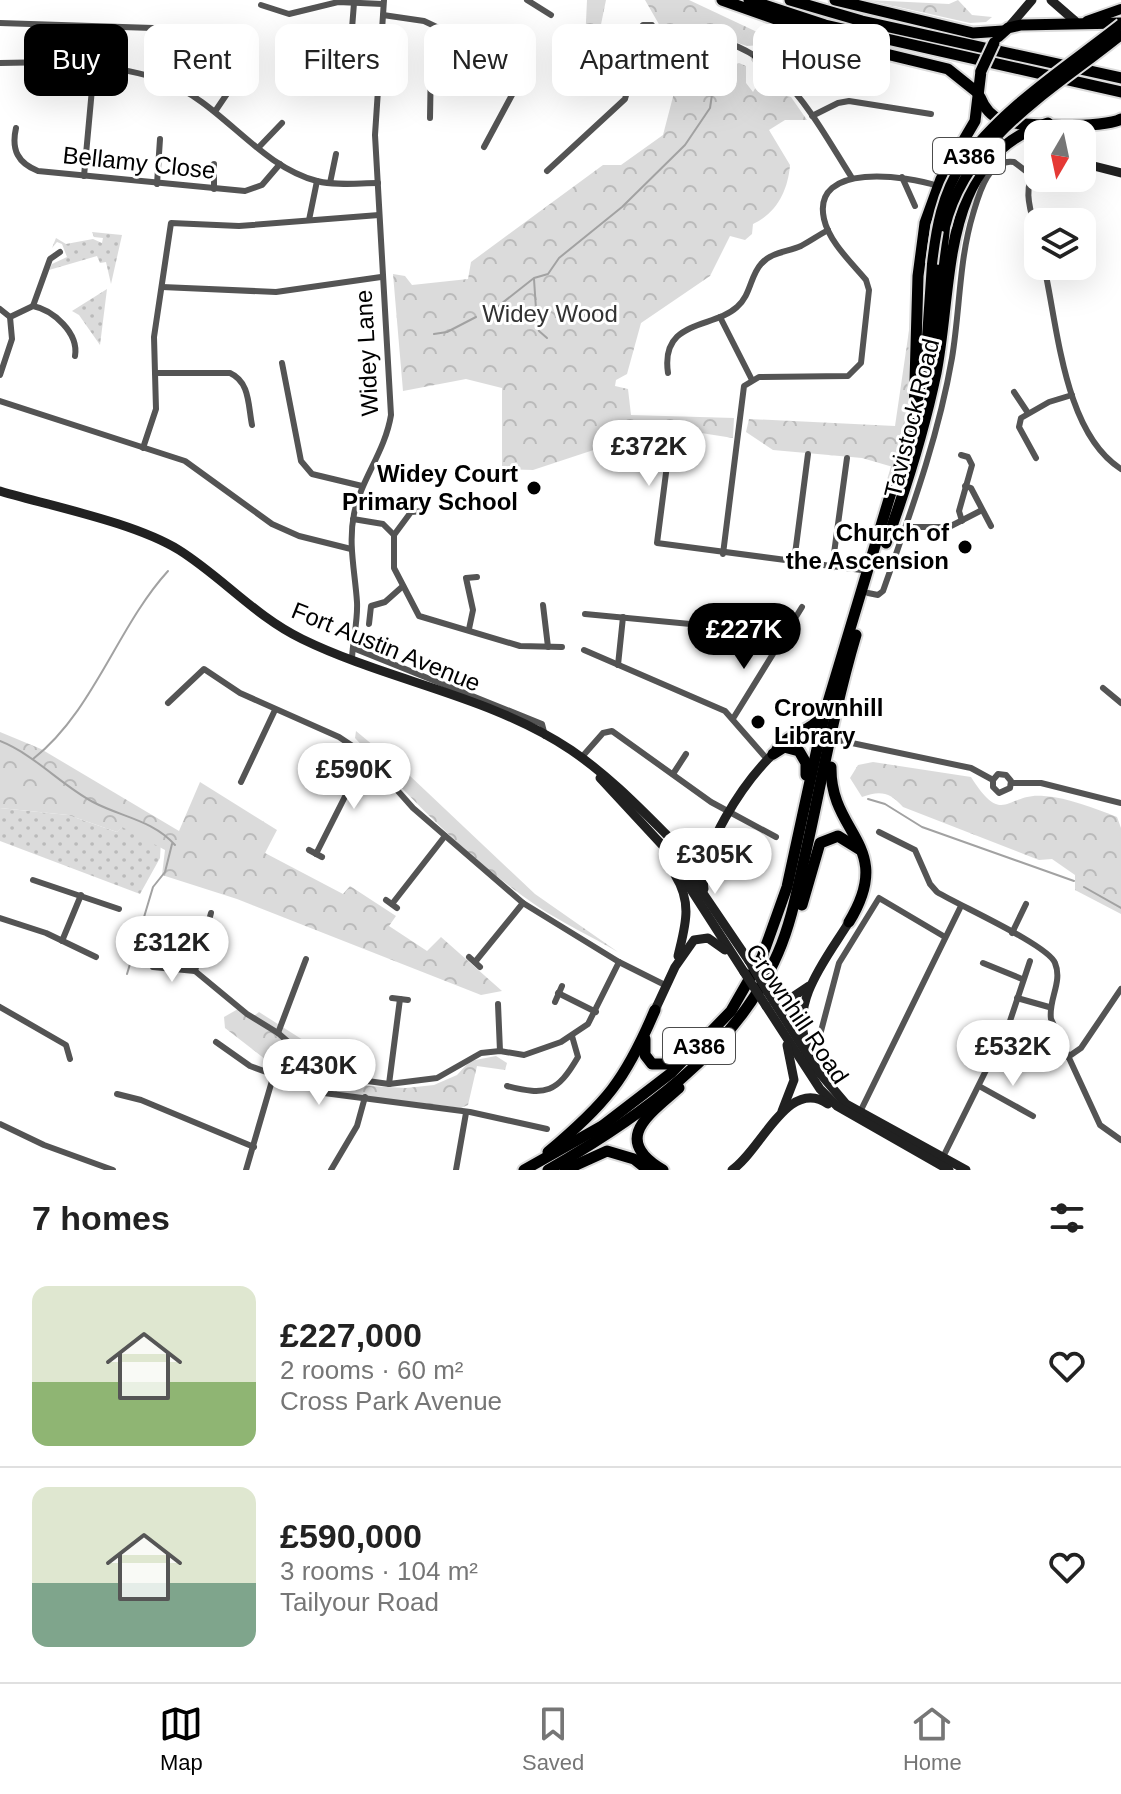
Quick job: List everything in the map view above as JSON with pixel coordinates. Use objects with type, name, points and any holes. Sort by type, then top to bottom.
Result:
[{"type":"highway","points":[[722,0],[790,24]]},
{"type":"highway","points":[[749,0],[863,34],[1121,92]]},
{"type":"highway","points":[[790,0],[862,21],[1121,78]]},
{"type":"highway","points":[[835,0],[973,33],[1081,21],[1121,24]]},
{"type":"highway","points":[[914,416],[920,250],[925,223],[938,186],[973,128],[981,71],[994,43],[1005,29]]},
{"type":"highway","points":[[890,55],[948,69],[978,93],[988,111],[1001,120],[1024,121]]},
{"type":"highway","points":[[1096,124],[1120,120]]},
{"type":"highway","points":[[929,403],[956,238],[967,195],[985,164],[1003,144],[1024,131]]},
{"type":"highway","name":"A386","points":[[866,591],[909,474],[929,403]]},
{"type":"highway","name":"A386","points":[[866,591],[914,416]]},
{"type":"highway","name":"Tavistock Road","points":[[527,1169],[627,1107],[723,1029],[777,922],[804,805],[827,739],[825,712],[866,591]]},
{"type":"highway","name":"Tavistock Road","points":[[548,1170],[638,1111],[692,1068],[760,987],[787,930],[827,739],[866,591]]},
{"type":"highway","points":[[770,756],[793,733],[817,724],[825,712]]},
{"type":"highway","points":[[827,739],[831,785],[863,852],[868,874],[849,922]]},
{"type":"highway","points":[[770,756],[784,747],[802,754],[806,763],[804,805]]},
{"type":"highway","points":[[787,930],[799,914],[820,843],[838,836],[863,852]]},
{"type":"highway","points":[[527,1169],[595,1113],[619,1084],[655,1010]]},
{"type":"highway","points":[[645,1034],[646,1059],[662,1066],[723,1029]]},
{"type":"highway","points":[[663,1170],[642,1154],[637,1141],[638,1129],[642,1121],[708,1061],[723,1029]]},
{"type":"highway","points":[[565,1170],[599,1152],[613,1151],[634,1159],[648,1170]]},
{"type":"main road","points":[[1005,29],[1032,0]]},
{"type":"main road","points":[[1051,0],[1081,21],[1121,9]]},
{"type":"main road","name":"A386","points":[[929,403],[945,227],[961,180],[980,153],[1121,24]]},
{"type":"main road","name":"A386","points":[[914,416],[926,352],[932,264],[940,212],[962,164],[997,125],[1121,35]]},
{"type":"main road","points":[[1096,167],[1121,173]]},
{"type":"main road","name":"Fort Austin Avenue","points":[[0,491],[137,532],[175,548],[277,625],[301,639],[352,653],[545,736],[620,787],[688,856],[700,857],[712,850]]},
{"type":"main road","points":[[705,894],[703,871],[729,812],[770,756]]},
{"type":"main road","name":"Fort Austin Avenue","points":[[581,758],[663,846]]},
{"type":"main road","name":"Crownhill Road","points":[[655,824],[705,894],[766,1006],[820,1089],[849,1115],[949,1170]]},
{"type":"main road","points":[[655,1010],[675,967],[687,922],[687,904],[663,846]]},
{"type":"main road","name":"Crownhill Road","points":[[663,846],[746,966],[768,989],[818,1071],[846,1104],[966,1170]]},
{"type":"main road","points":[[818,1071],[801,1025],[805,1000],[849,922]]},
{"type":"main road","points":[[675,967],[687,947],[702,938],[716,941],[746,966]]},
{"type":"main road","points":[[768,989],[779,996],[791,998],[804,992],[815,980]]},
{"type":"main road","points":[[779,1118],[794,1080],[782,1030]]},
{"type":"main road","points":[[732,1170],[798,1099],[808,1095],[849,1115]]},
{"type":"street","points":[[527,0],[539,2],[551,15]]},
{"type":"street","points":[[261,5],[289,14],[331,2],[384,2]]},
{"type":"street","name":"Widey Lane","points":[[352,653],[357,603],[351,549],[353,519],[362,486],[380,454],[391,415],[381,277],[375,102],[384,2]]},
{"type":"street","points":[[352,24],[354,3]]},
{"type":"street","points":[[383,15],[431,24]]},
{"type":"street","points":[[0,23],[144,28]]},
{"type":"street","points":[[0,63],[82,66],[144,77]]},
{"type":"street","points":[[84,176],[91,96]]},
{"type":"street","points":[[191,96],[216,110],[280,164],[317,181],[378,183]]},
{"type":"street","points":[[216,110],[226,96]]},
{"type":"street","points":[[421,111],[430,114],[430,96]]},
{"type":"street","points":[[484,147],[511,96]]},
{"type":"street","points":[[552,170],[626,96]]},
{"type":"street","points":[[796,96],[852,178]]},
{"type":"street","points":[[812,116],[849,101],[931,114]]},
{"type":"street","points":[[259,147],[282,123]]},
{"type":"street","name":"Bellamy Close","points":[[16,128],[13,147],[22,162],[38,171],[214,189],[253,189],[262,185],[280,164]]},
{"type":"street","points":[[157,184],[160,139]]},
{"type":"street","points":[[330,183],[336,154]]},
{"type":"street","name":"Tavistock Road","points":[[866,591],[878,595],[883,591],[907,527],[941,412],[973,213],[990,171],[997,165],[1014,162],[1024,170]]},
{"type":"street","points":[[214,164],[214,189]]},
{"type":"street","points":[[723,554],[739,406],[744,386],[759,377],[848,376],[861,363],[869,290],[866,280],[828,230],[824,218],[826,200],[839,184],[852,178],[902,177],[938,186]]},
{"type":"street","points":[[902,177],[915,206]]},
{"type":"street","points":[[309,220],[317,181]]},
{"type":"street","points":[[143,448],[156,409],[154,337],[171,223],[239,226],[379,215]]},
{"type":"street","points":[[668,373],[668,355],[680,335],[697,322],[728,314],[747,296],[761,264],[828,230]]},
{"type":"street","points":[[10,317],[33,306],[50,259],[60,252]]},
{"type":"street","points":[[162,287],[212,292],[276,292],[381,277]]},
{"type":"street","points":[[1047,280],[1072,395],[1087,436],[1105,459],[1121,469]]},
{"type":"street","points":[[33,306],[55,315],[73,338],[75,356]]},
{"type":"street","points":[[0,309],[10,317],[12,339],[0,375]]},
{"type":"street","points":[[720,317],[752,380]]},
{"type":"street","points":[[282,363],[301,461],[312,474],[362,486]]},
{"type":"street","points":[[155,373],[230,373],[238,377],[245,387],[252,425]]},
{"type":"street","points":[[1014,392],[1028,413]]},
{"type":"street","points":[[1036,458],[1019,427],[1021,418],[1072,395]]},
{"type":"street","points":[[0,401],[185,461],[284,530],[351,549]]},
{"type":"street","points":[[671,434],[657,543],[869,571]]},
{"type":"street","points":[[794,562],[808,454]]},
{"type":"street","points":[[961,455],[968,457],[972,465],[959,511],[962,521]]},
{"type":"street","points":[[832,568],[847,458]]},
{"type":"street","points":[[965,486],[971,488],[991,526]]},
{"type":"street","points":[[423,511],[410,509],[394,535],[393,560],[419,616],[508,643],[562,647]]},
{"type":"street","points":[[907,527],[935,530],[982,510]]},
{"type":"street","points":[[353,519],[383,524],[394,535]]},
{"type":"street","points":[[469,629],[473,610],[466,578],[477,577]]},
{"type":"street","points":[[369,624],[373,604],[385,602],[403,586]]},
{"type":"street","points":[[543,605],[548,647]]},
{"type":"street","points":[[734,717],[802,607]]},
{"type":"street","points":[[585,614],[784,633]]},
{"type":"street","points":[[618,665],[623,617]]},
{"type":"street","points":[[584,650],[734,717],[770,756]]},
{"type":"street","points":[[168,703],[204,669],[240,693],[339,737],[366,755],[413,808],[523,903],[619,962],[667,986]]},
{"type":"street","points":[[1103,688],[1121,703]]},
{"type":"street","points":[[241,782],[275,710]]},
{"type":"street","points":[[581,758],[603,733],[612,731],[729,812],[776,837]]},
{"type":"street","points":[[827,739],[971,768],[993,780]]},
{"type":"street","points":[[673,774],[686,754]]},
{"type":"street","points":[[316,854],[366,755]]},
{"type":"street","points":[[993,780],[1004,774],[1012,783],[1041,783],[1121,803]]},
{"type":"street","points":[[993,780],[993,787],[999,793],[1009,791],[1012,783]]},
{"type":"street","points":[[879,832],[915,850],[930,884],[961,906],[1043,947],[1055,963],[1057,981],[1049,1007],[1068,1057],[1100,1125],[1121,1140]]},
{"type":"street","points":[[392,904],[445,836]]},
{"type":"street","points":[[33,880],[119,909]]},
{"type":"street","points":[[62,941],[81,895]]},
{"type":"street","points":[[820,1035],[839,963],[879,898],[945,937]]},
{"type":"street","points":[[475,962],[523,903]]},
{"type":"street","points":[[1012,933],[1026,904]]},
{"type":"street","points":[[860,1112],[961,906]]},
{"type":"street","points":[[195,971],[211,913]]},
{"type":"street","points":[[0,918],[96,957]]},
{"type":"street","points":[[278,1033],[306,959]]},
{"type":"street","points":[[943,1157],[979,1086],[1030,961]]},
{"type":"street","points":[[153,967],[195,971],[326,1071],[365,1083],[389,1084],[437,1078],[474,1055],[500,1051],[524,1055],[572,1036],[588,1024],[596,1012],[619,962]]},
{"type":"street","points":[[983,963],[1022,979]]},
{"type":"street","points":[[555,1002],[560,989],[596,1012]]},
{"type":"street","points":[[1068,1057],[1081,1048],[1121,989]]},
{"type":"street","points":[[389,1084],[404,1000],[392,998]]},
{"type":"street","points":[[1017,998],[1049,1007]]},
{"type":"street","points":[[1114,1002],[1121,1007]]},
{"type":"street","points":[[498,1004],[500,1051]]},
{"type":"street","points":[[0,1007],[66,1045],[70,1059]]},
{"type":"street","points":[[507,1086],[544,1092],[565,1078],[578,1057],[572,1036]]},
{"type":"street","points":[[216,1042],[250,1066],[324,1093],[466,1113],[547,1129]]},
{"type":"street","points":[[246,1170],[274,1074]]},
{"type":"street","points":[[979,1086],[1033,1116]]},
{"type":"street","points":[[544,1092],[546,1100]]},
{"type":"street","points":[[117,1094],[141,1100],[254,1147]]},
{"type":"street","points":[[331,1170],[357,1126],[365,1097]]},
{"type":"street","points":[[456,1170],[466,1113]]},
{"type":"street","name":"Crownhill Road","points":[[879,1123],[895,1141]]},
{"type":"street","points":[[0,1124],[113,1170]]},
{"type":"green space","points":[[587,0],[606,0],[601,24],[586,24]]},
{"type":"green space","points":[[645,0],[689,0],[753,30],[753,46],[737,43],[737,24],[659,24]]},
{"type":"green space","points":[[867,0],[949,4],[958,0],[972,15],[992,17],[986,22],[970,23]]},
{"type":"green space","name":"Widey Wood","points":[[739,63],[746,66],[746,83],[753,96],[791,97],[807,120],[785,120],[769,130],[790,165],[784,192],[775,207],[753,224],[752,234],[745,240],[730,236],[710,276],[641,323],[627,374],[616,380],[615,386],[628,389],[631,415],[734,418],[733,438],[682,430],[651,431],[533,470],[502,469],[502,388],[466,379],[403,391],[393,274],[405,276],[412,285],[468,279],[471,262],[603,165],[621,165],[663,135],[673,96],[737,96]]},
{"type":"green space","points":[[92,232],[122,235],[111,284],[106,262],[100,263],[97,256],[49,270],[52,264],[67,257],[62,244],[57,242],[52,248],[56,238],[66,244],[93,239],[102,243],[103,238],[94,237]]},
{"type":"green space","points":[[107,289],[100,345],[79,315],[72,311]]},
{"type":"green space","points":[[912,310],[915,311],[908,429],[893,467],[862,458],[773,450],[746,432],[749,419],[895,426]]},
{"type":"green space","points":[[356,731],[409,775],[535,894],[618,952],[547,912],[488,869],[397,783],[355,738]]},
{"type":"green space","points":[[0,732],[41,749],[179,831],[200,782],[277,830],[265,853],[343,894],[350,886],[396,916],[389,926],[427,951],[441,937],[502,991],[481,995],[237,899],[162,875],[165,850],[122,827],[117,832],[68,815],[0,808]]},
{"type":"green space","points":[[873,762],[971,777],[982,793],[999,805],[1031,796],[1044,796],[1072,801],[1117,817],[1121,828],[1121,914],[1075,890],[1075,875],[1052,859],[1039,860],[903,807],[884,794],[862,797],[850,778],[858,765]]},
{"type":"green space","points":[[0,808],[68,815],[117,832],[125,823],[161,841],[160,858],[140,894],[0,841]]},
{"type":"green space","points":[[238,1009],[250,1019],[259,1012],[303,1040],[313,1042],[305,1060],[332,1084],[406,1088],[434,1085],[457,1075],[470,1061],[496,1056],[507,1063],[505,1070],[477,1066],[468,1105],[461,1108],[330,1092],[283,1073],[225,1028],[224,1017]]},
{"type":"waterway","points":[[492,311],[534,278],[548,274],[559,258],[622,207],[685,145],[710,108],[712,96]]},
{"type":"waterway","points":[[534,279],[537,324],[539,331],[547,338]]},
{"type":"waterway","points":[[434,334],[447,332],[476,317]]},
{"type":"waterway","points":[[33,759],[73,717],[134,617],[168,571]]},
{"type":"waterway","points":[[0,741],[25,754],[81,795],[147,824],[175,845]]},
{"type":"waterway","points":[[868,799],[885,804],[922,827],[1074,881]]},
{"type":"waterway","points":[[127,974],[153,887],[165,872],[172,844]]},
{"type":"waterway","points":[[1084,887],[1121,908]]},
{"type":"place","name":"Widey Court Primary School","points":[[534,488]]},
{"type":"place","name":"Church of the Ascension","points":[[965,547]]},
{"type":"place","name":"Crownhill Library","points":[[758,722]]}]
